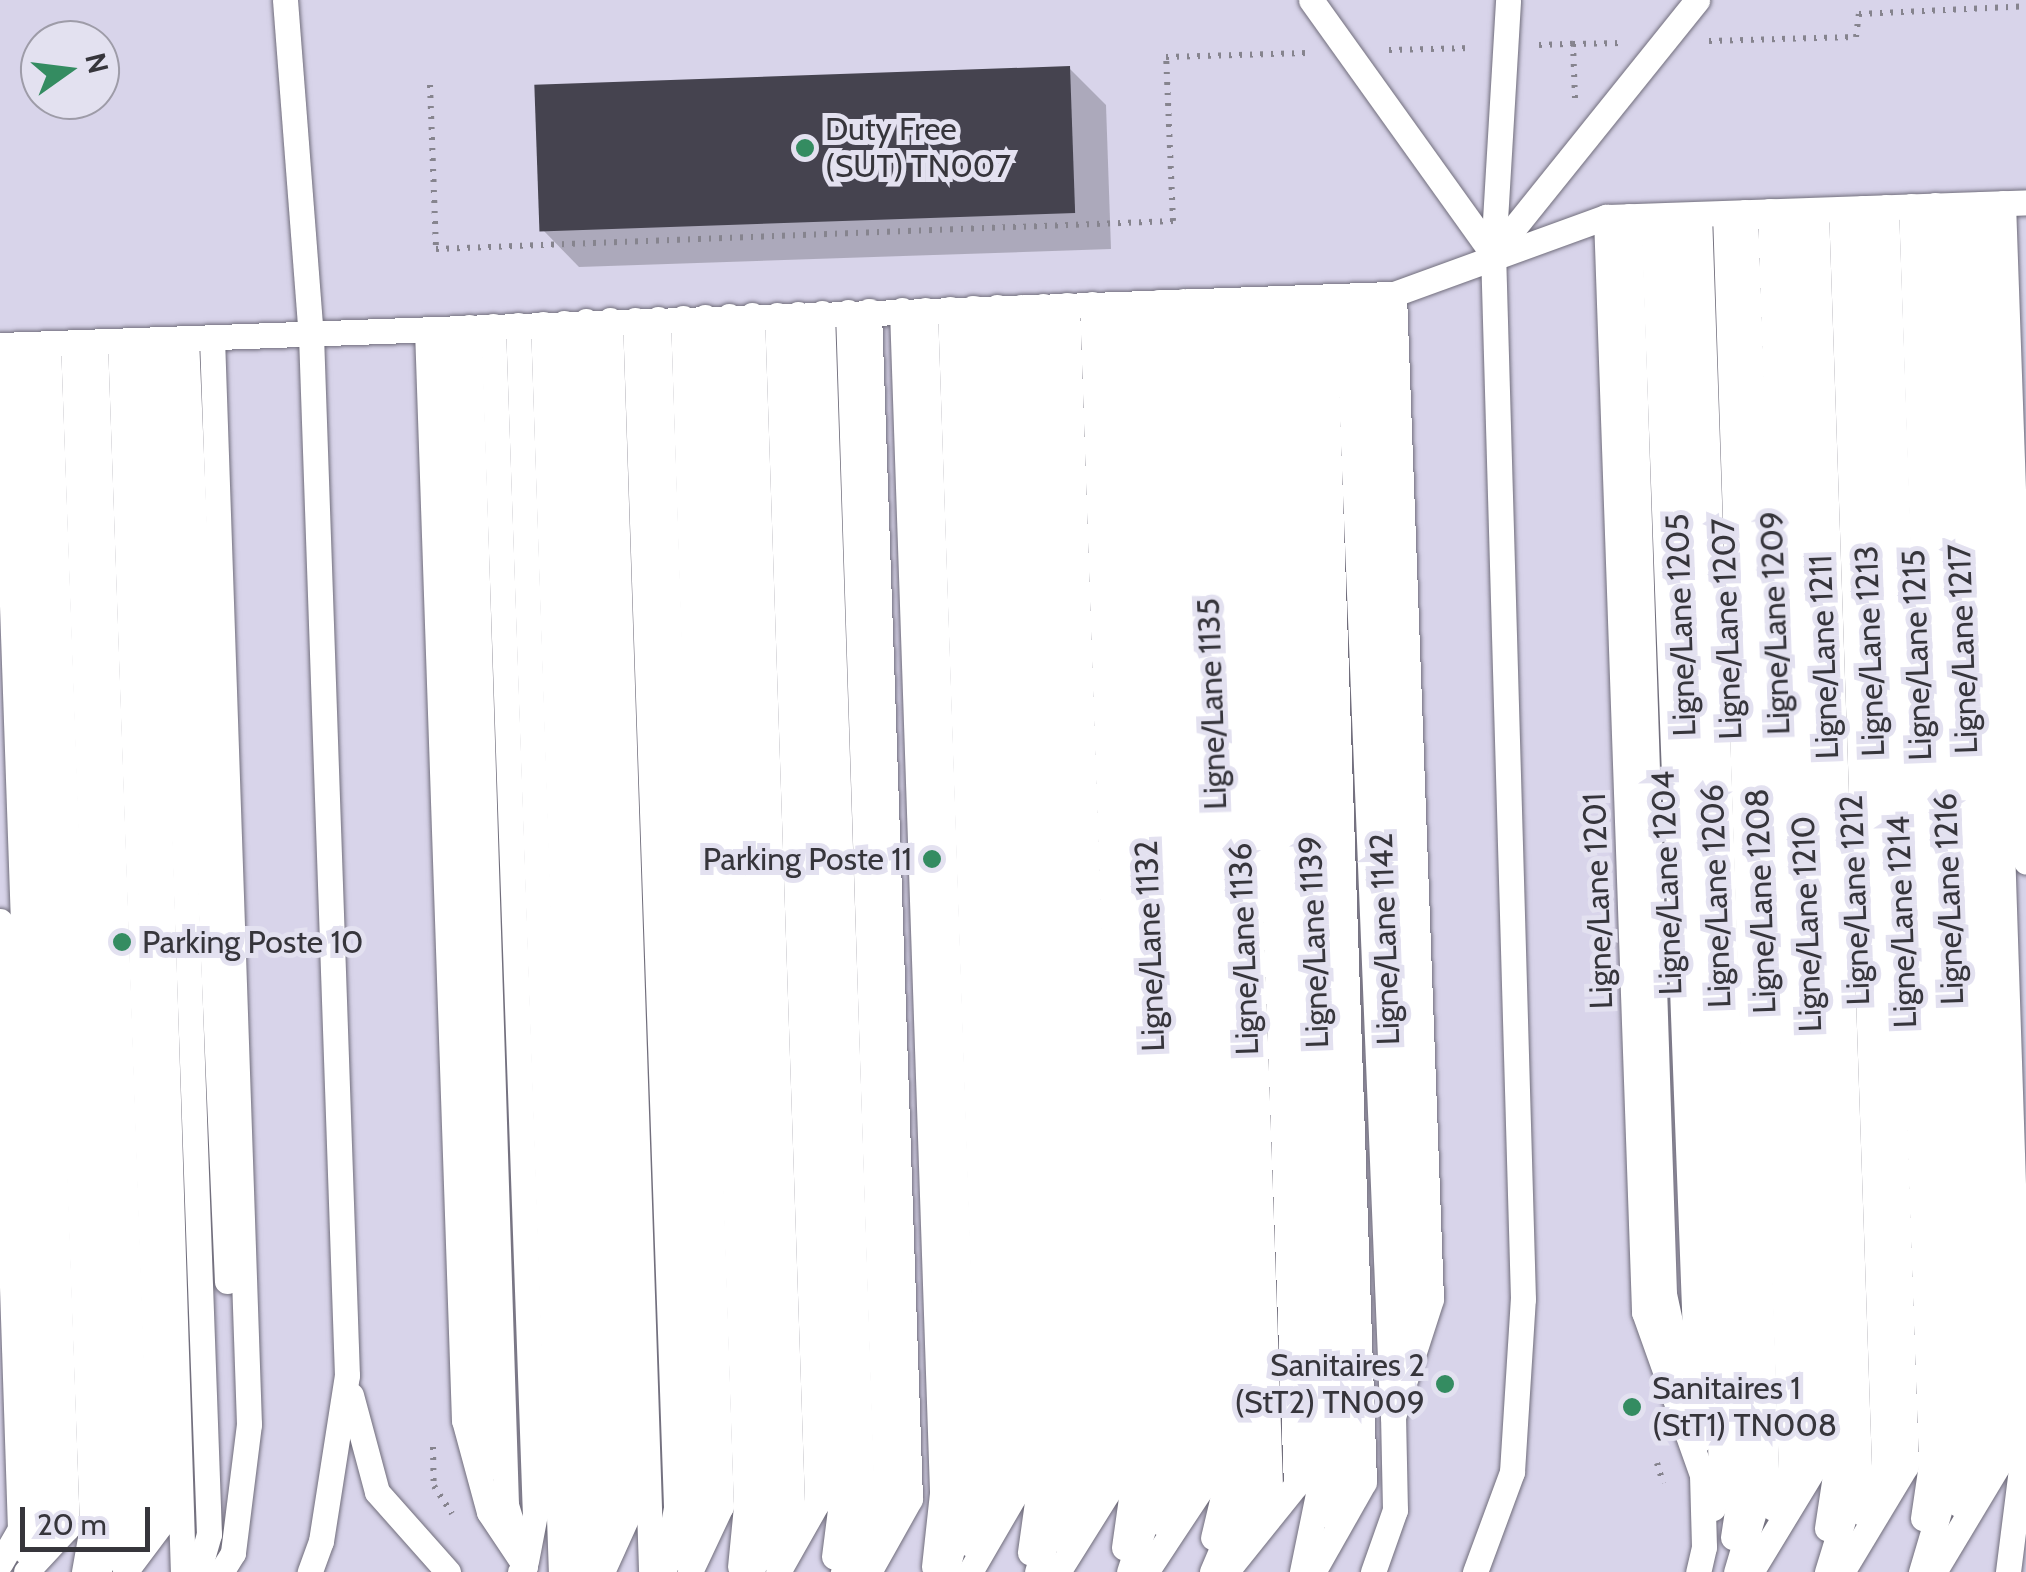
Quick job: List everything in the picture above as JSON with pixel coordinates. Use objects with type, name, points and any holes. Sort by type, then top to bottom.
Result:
[{"type":"lane","points":[[285,0],[311,335],[346,1375],[321,1541],[310,1572]]},
{"type":"lane","points":[[1310,0],[1493,254]]},
{"type":"lane","points":[[1479,1565],[1512,1472],[1520,1398],[1522,1178],[1493,254],[1508,0]]},
{"type":"lane","points":[[1493,254],[1697,0]]},
{"type":"lane","points":[[97,342],[1148,303],[1817,210]]},
{"type":"lane","points":[[1817,210],[2026,862]]},
{"type":"lane","points":[[1702,1474],[1691,1338],[1817,210]]},
{"type":"lane","name":"Ligne/Lane 1201","points":[[1701,1560],[1702,1474],[1644,1312],[1817,210]]},
{"type":"lane","name":"Ligne/Lane 1204","points":[[1701,1560],[1721,1473],[1817,210]]},
{"type":"lane","name":"Ligne/Lane 1205","points":[[1728,1572],[1744,1472],[1817,210]]},
{"type":"lane","name":"Ligne/Lane 1206","points":[[1736,1572],[1766,1471],[1817,210]]},
{"type":"lane","name":"Ligne/Lane 1207","points":[[1747,1572],[1791,1470],[1817,210]]},
{"type":"lane","name":"Ligne/Lane 1209","points":[[1817,210],[1836,1468],[1831,1572]]},
{"type":"lane","name":"Ligne/Lane 1211","points":[[1817,210],[1884,1466],[1831,1572]]},
{"type":"lane","name":"Ligne/Lane 1213","points":[[1817,210],[1932,1464],[1924,1572]]},
{"type":"lane","name":"Ligne/Lane 1215","points":[[1817,210],[1977,1463],[1924,1572]]},
{"type":"lane","name":"Ligne/Lane 1217","points":[[1817,210],[2022,1461],[2014,1572]]},
{"type":"lane","points":[[1148,303],[1384,1348],[1393,1417]]},
{"type":"lane","points":[[934,1572],[942,1473],[1148,303]]},
{"type":"lane","points":[[946,1572],[966,1497],[1148,303]]},
{"type":"lane","points":[[958,1572],[990,1496],[1148,303]]},
{"type":"lane","points":[[970,1572],[1014,1496],[1148,303]]},
{"type":"lane","points":[[1027,1572],[1038,1495],[1148,303]]},
{"type":"lane","points":[[1037,1572],[1060,1494],[1148,303]]},
{"type":"lane","points":[[1048,1572],[1084,1493],[1148,303]]},
{"type":"lane","points":[[1058,1572],[1108,1492],[1148,303]]},
{"type":"lane","points":[[1120,1572],[1132,1491],[1148,303]]},
{"type":"lane","points":[[1129,1572],[1156,1490],[1148,303]]},
{"type":"lane","points":[[1138,1572],[1178,1490],[1148,303]]},
{"type":"lane","points":[[1148,303],[1225,1488],[1212,1572]]},
{"type":"lane","points":[[1148,303],[1320,1484],[1308,1572]]},
{"type":"lane","name":"Ligne/Lane 1142","points":[[1148,303],[1431,1299],[1393,1417],[1395,1510],[1373,1572]]},
{"type":"lane","name":"Ligne/Lane 1132","points":[[1146,1572],[1200,1488],[1148,303]]},
{"type":"lane","name":"Ligne/Lane 1135","points":[[1148,303],[1270,1486],[1212,1572]]},
{"type":"lane","name":"Ligne/Lane 1136","points":[[1148,303],[1296,1485],[1226,1572]]},
{"type":"lane","name":"Ligne/Lane 1139","points":[[1148,303],[1364,1482],[1308,1572]]},
{"type":"lane","points":[[522,1569],[490,1512],[464,1420],[647,320]]},
{"type":"lane","points":[[522,1569],[506,1505],[647,320]]},
{"type":"lane","points":[[561,1572],[647,320]]},
{"type":"lane","points":[[574,1572],[582,1512],[647,320]]},
{"type":"lane","points":[[588,1572],[606,1511],[647,320]]},
{"type":"lane","points":[[602,1572],[630,1510],[647,320]]},
{"type":"lane","points":[[647,320],[651,1572]]},
{"type":"lane","points":[[647,320],[676,1508],[664,1572]]},
{"type":"lane","points":[[647,320],[698,1508],[677,1572]]},
{"type":"lane","points":[[647,320],[722,1506],[690,1572]]},
{"type":"lane","points":[[647,320],[746,1506],[739,1572]]},
{"type":"lane","points":[[647,320],[770,1505],[752,1572]]},
{"type":"lane","points":[[647,320],[792,1504],[764,1572]]},
{"type":"lane","points":[[647,320],[817,1503],[778,1572]]},
{"type":"lane","points":[[647,320],[841,1502],[832,1572]]},
{"type":"lane","points":[[647,320],[862,1502],[844,1572]]},
{"type":"lane","points":[[647,320],[886,1496],[855,1572]]},
{"type":"lane","points":[[647,320],[910,1499],[868,1572]]},
{"type":"lane","points":[[11,1572],[44,1529],[97,342]]},
{"type":"lane","points":[[26,1572],[67,1528],[97,342]]},
{"type":"lane","points":[[84,1572],[92,1507],[97,342]]},
{"type":"lane","points":[[97,342],[114,1526],[98,1572]]},
{"type":"lane","points":[[97,342],[138,1526],[112,1572]]},
{"type":"lane","points":[[97,342],[161,1524],[125,1572]]},
{"type":"lane","points":[[97,342],[183,1572]]},
{"type":"lane","points":[[97,342],[209,1534],[198,1572]]},
{"type":"lane","points":[[97,342],[232,1425],[223,1534],[207,1572]]},
{"type":"lane","points":[[97,342],[248,1424],[233,1553],[222,1572]]},
{"type":"lane","points":[[0,921],[20,1530],[0,1563]]},
{"type":"lane","points":[[346,1375],[377,1492],[447,1570]]},
{"type":"lane","points":[[2014,1572],[2026,1532]]},
{"type":"lane","points":[[2014,1572],[2026,1559]]},
{"type":"path","points":[[1577,148],[1573,44],[1856,37],[1859,14],[2026,6]]},
{"type":"path","points":[[430,84],[436,249],[1173,221],[1166,57]]},
{"type":"shaded area","points":[[0,0],[2026,0],[2026,1572],[0,1572]]},
{"type":"building","name":"Duty Free (SUT) TN007","points":[[1070,66],[1075,213],[539,232],[534,85]]},
{"type":"place","name":"Duty Free (SUT) TN007","points":[[805,148]]},
{"type":"place","name":"Parking Poste 11","points":[[932,859]]},
{"type":"place","name":"Parking Poste 10","points":[[122,942]]},
{"type":"place","name":"Sanitaires 2 (StT2) TN009","points":[[1445,1384]]},
{"type":"place","name":"Sanitaires 1 (StT1) TN008","points":[[1632,1407]]}]
